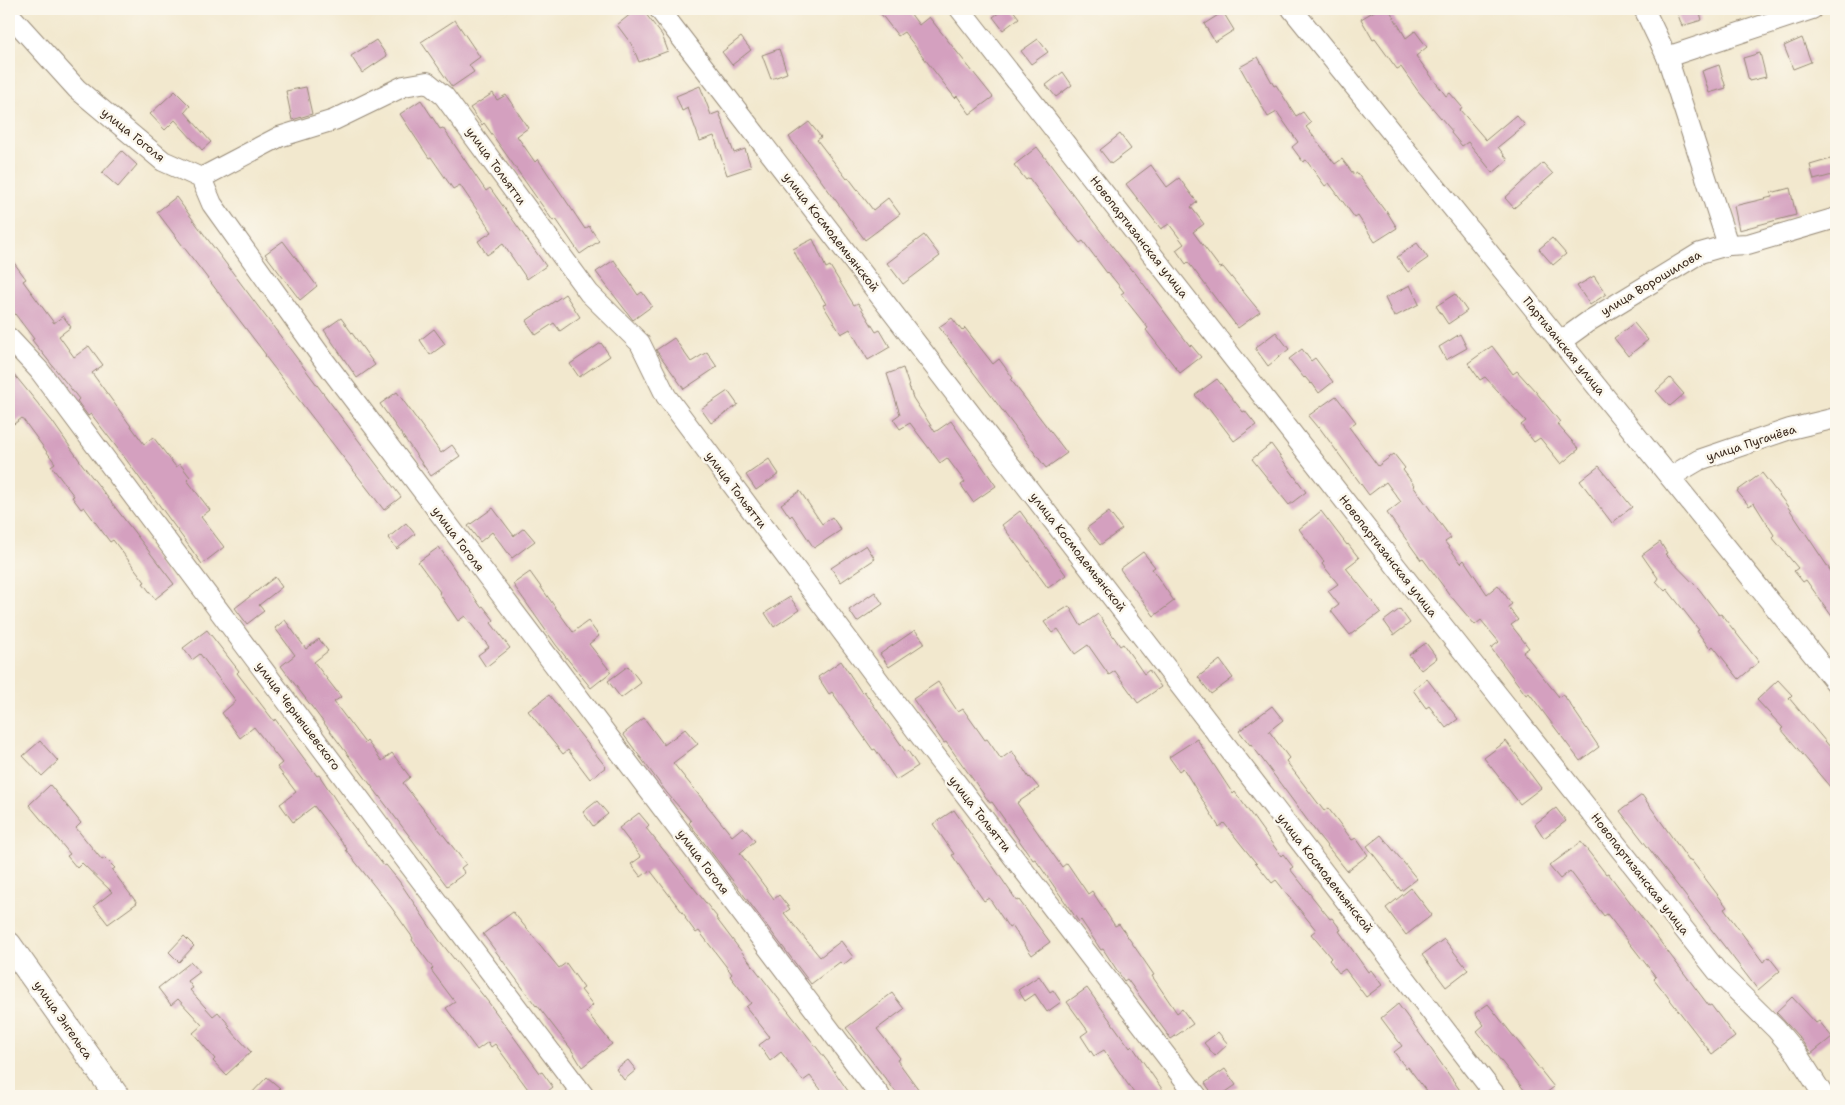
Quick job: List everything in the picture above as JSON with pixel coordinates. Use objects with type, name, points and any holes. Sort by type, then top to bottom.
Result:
[{"type":"street","points":[[9,14],[15,9]]},
{"type":"street","name":"улица Космодемьянской","points":[[660,9],[1496,1096]]},
{"type":"street","name":"Новопартизанская улица","points":[[960,9],[1427,606],[1717,971],[1776,1029],[1797,1054],[1824,1096]]},
{"type":"street","name":"Партизанская улица","points":[[1292,9],[1836,683]]},
{"type":"street","points":[[1644,9],[1667,56],[1728,245]]},
{"type":"street","points":[[1667,56],[1812,9]]},
{"type":"street","name":"улица Гоголя","points":[[9,14],[84,95],[163,161],[200,178],[212,204],[323,359],[880,1096]]},
{"type":"street","name":"улица Тольятти","points":[[200,178],[279,137],[334,120],[404,86],[427,82],[444,96],[589,293],[640,343],[666,396],[918,734],[1197,1096]]},
{"type":"street","name":"улица Ворошилова","points":[[1560,342],[1589,321],[1700,252],[1728,245],[1748,244],[1836,218]]},
{"type":"street","name":"улица Чернышевского","points":[[9,338],[39,370],[584,1096]]},
{"type":"street","name":"улица Пугачёва","points":[[1670,477],[1699,460],[1790,430],[1836,418]]},
{"type":"street","name":"улица Энгельса","points":[[9,944],[117,1096]]},
{"type":"building","points":[[637,9],[642,9],[662,35],[668,51],[639,62],[632,45],[617,25]]},
{"type":"building","points":[[877,9],[907,9],[919,25],[929,17],[993,97],[970,114],[957,96],[955,98],[904,32],[898,36]]},
{"type":"building","points":[[1004,9],[1012,9],[1019,18],[1003,30],[993,17]]},
{"type":"building","points":[[1378,9],[1389,9],[1406,38],[1415,31],[1427,47],[1416,56],[1446,96],[1450,93],[1462,107],[1460,110],[1486,140],[1516,115],[1525,125],[1498,147],[1508,160],[1493,173],[1468,142],[1462,146],[1401,67],[1397,69],[1375,39],[1373,40],[1361,19]]},
{"type":"building","points":[[1676,9],[1699,9],[1702,20],[1682,26]]},
{"type":"building","points":[[1223,12],[1234,30],[1215,42],[1204,24]]},
{"type":"building","points":[[455,20],[480,57],[469,65],[474,72],[452,87],[421,42]]},
{"type":"building","points":[[741,37],[751,50],[732,65],[722,52]]},
{"type":"building","points":[[1802,38],[1811,62],[1793,69],[1784,46]]},
{"type":"building","points":[[1038,39],[1048,52],[1031,64],[1021,51]]},
{"type":"building","points":[[376,40],[387,56],[362,73],[351,56]]},
{"type":"building","points":[[779,49],[787,73],[771,79],[762,55]]},
{"type":"building","points":[[1760,53],[1766,77],[1749,81],[1743,58]]},
{"type":"building","points":[[1258,57],[1274,86],[1276,85],[1296,116],[1303,112],[1311,123],[1306,127],[1335,164],[1342,159],[1354,175],[1357,173],[1386,210],[1397,228],[1375,242],[1358,216],[1355,218],[1329,183],[1325,186],[1306,160],[1303,162],[1292,147],[1298,142],[1277,112],[1268,117],[1240,67]]},
{"type":"building","points":[[1719,65],[1726,88],[1709,93],[1702,71]]},
{"type":"building","points":[[1063,72],[1072,85],[1056,97],[1046,85]]},
{"type":"building","points":[[700,86],[711,115],[719,112],[734,153],[745,149],[751,167],[727,175],[714,136],[700,141],[688,108],[682,111],[676,96]]},
{"type":"building","points":[[306,87],[312,114],[292,120],[286,91]]},
{"type":"building","points":[[175,91],[190,106],[185,112],[211,142],[202,150],[175,120],[165,130],[150,114]]},
{"type":"building","points":[[493,93],[497,100],[506,95],[528,128],[517,136],[535,162],[538,159],[585,229],[589,226],[599,241],[580,254],[556,219],[553,221],[484,123],[482,125],[470,108]]},
{"type":"building","points":[[421,100],[440,129],[443,128],[486,191],[490,188],[546,266],[527,279],[503,244],[487,255],[478,241],[492,232],[460,185],[453,189],[431,157],[429,158],[400,114]]},
{"type":"building","points":[[809,122],[821,137],[817,140],[873,210],[888,198],[900,214],[865,240],[789,137]]},
{"type":"building","points":[[1120,134],[1131,149],[1111,164],[1100,150]]},
{"type":"building","points":[[1037,147],[1190,346],[1201,357],[1180,373],[1146,330],[1148,328],[1121,294],[1124,292],[1083,241],[1080,243],[1064,224],[1029,178],[1026,180],[1014,165]]},
{"type":"building","points":[[122,151],[137,165],[118,187],[102,173]]},
{"type":"building","points":[[1834,158],[1836,174],[1814,180],[1810,165]]},
{"type":"building","points":[[1543,163],[1553,174],[1514,208],[1505,198]]},
{"type":"building","points":[[1151,165],[1167,187],[1179,178],[1197,202],[1191,207],[1204,224],[1193,232],[1220,268],[1223,267],[1260,312],[1238,328],[1188,262],[1186,264],[1176,250],[1184,244],[1169,224],[1161,229],[1126,184]]},
{"type":"building","points":[[1790,188],[1796,215],[1739,230],[1734,206],[1772,197],[1771,193]]},
{"type":"building","points":[[176,197],[401,497],[384,510],[157,212]]},
{"type":"building","points":[[924,235],[940,256],[903,284],[887,263]]},
{"type":"building","points":[[1552,238],[1566,254],[1553,265],[1539,249]]},
{"type":"building","points":[[813,239],[826,268],[830,266],[854,305],[858,303],[876,332],[880,330],[890,347],[868,360],[850,329],[841,334],[823,305],[826,304],[793,249]]},
{"type":"building","points":[[283,241],[317,286],[300,300],[265,254]]},
{"type":"building","points":[[1417,243],[1428,258],[1408,272],[1397,257]]},
{"type":"building","points":[[9,256],[26,279],[23,281],[54,323],[63,316],[71,327],[59,336],[74,357],[89,346],[103,365],[92,373],[144,444],[153,437],[176,467],[180,464],[190,477],[187,480],[210,510],[201,517],[224,547],[202,564],[125,458],[91,414],[88,416],[77,401],[79,399],[32,340],[34,339],[9,306]]},
{"type":"building","points":[[614,260],[638,295],[642,292],[652,306],[633,320],[596,272]]},
{"type":"building","points":[[1594,276],[1606,294],[1590,305],[1577,286]]},
{"type":"building","points":[[1410,285],[1419,304],[1394,317],[1385,298]]},
{"type":"building","points":[[565,294],[580,317],[560,331],[554,323],[536,335],[526,321]]},
{"type":"building","points":[[1455,294],[1467,311],[1448,324],[1436,306]]},
{"type":"building","points":[[341,318],[375,365],[357,378],[324,330]]},
{"type":"building","points":[[952,318],[962,331],[965,328],[993,364],[999,359],[1013,378],[1011,380],[1067,453],[1046,468],[939,327]]},
{"type":"building","points":[[1634,323],[1648,340],[1628,356],[1614,338]]},
{"type":"building","points":[[434,329],[445,344],[430,355],[420,340]]},
{"type":"building","points":[[1276,332],[1289,349],[1268,366],[1255,348]]},
{"type":"building","points":[[1460,334],[1467,348],[1446,360],[1439,347]]},
{"type":"building","points":[[674,338],[691,362],[707,352],[717,367],[684,389],[656,350]]},
{"type":"building","points":[[601,343],[610,356],[579,377],[570,364]]},
{"type":"building","points":[[1492,346],[1513,374],[1517,371],[1536,392],[1560,422],[1557,424],[1579,449],[1561,464],[1540,438],[1534,442],[1521,425],[1526,421],[1485,377],[1480,380],[1468,363]]},
{"type":"building","points":[[1302,349],[1311,361],[1315,358],[1333,382],[1319,393],[1289,359]]},
{"type":"building","points":[[9,368],[52,421],[82,464],[174,584],[155,599],[143,583],[145,582],[113,540],[110,542],[84,507],[81,509],[72,497],[74,496],[51,466],[55,463],[22,418],[14,424],[9,417]]},
{"type":"building","points":[[903,368],[913,398],[935,432],[951,421],[996,486],[973,502],[961,485],[965,482],[947,458],[940,463],[910,423],[900,429],[893,419],[900,414],[887,374]]},
{"type":"building","points":[[1670,378],[1684,394],[1670,406],[1656,391]]},
{"type":"building","points":[[1217,379],[1243,412],[1245,411],[1256,425],[1234,441],[1209,408],[1207,409],[1195,395]]},
{"type":"building","points":[[728,391],[738,405],[711,423],[701,409]]},
{"type":"building","points":[[397,392],[441,453],[452,445],[460,456],[431,476],[380,404]]},
{"type":"building","points":[[1336,396],[1356,422],[1349,427],[1378,466],[1394,454],[1405,468],[1403,470],[1413,486],[1451,538],[1445,542],[1461,563],[1464,560],[1487,594],[1498,585],[1512,604],[1508,607],[1518,620],[1511,625],[1529,648],[1523,652],[1559,697],[1563,694],[1599,747],[1580,761],[1529,693],[1526,695],[1491,648],[1499,642],[1481,620],[1475,625],[1423,559],[1421,560],[1387,513],[1401,502],[1386,482],[1369,495],[1319,427],[1308,416]]},
{"type":"building","points":[[1271,444],[1306,492],[1289,505],[1252,459]]},
{"type":"building","points":[[769,459],[779,474],[756,490],[746,475]]},
{"type":"building","points":[[1599,466],[1632,507],[1612,523],[1580,481]]},
{"type":"building","points":[[1762,473],[1786,504],[1836,579],[1836,622],[1806,580],[1803,582],[1794,571],[1798,568],[1772,537],[1774,535],[1754,503],[1749,506],[1737,491]]},
{"type":"building","points":[[800,491],[822,524],[832,517],[841,530],[814,548],[792,515],[790,517],[781,504]]},
{"type":"building","points":[[493,508],[514,536],[524,528],[535,541],[512,558],[492,532],[480,542],[468,526]]},
{"type":"building","points":[[1020,511],[1066,575],[1048,588],[1002,525]]},
{"type":"building","points":[[1321,511],[1359,558],[1346,568],[1381,612],[1350,635],[1331,611],[1339,605],[1328,591],[1338,584],[1299,529]]},
{"type":"building","points":[[1109,512],[1122,529],[1100,545],[1087,528]]},
{"type":"building","points":[[406,523],[415,534],[397,549],[388,538]]},
{"type":"building","points":[[1660,542],[1667,553],[1665,554],[1699,589],[1719,615],[1721,614],[1759,662],[1739,679],[1713,646],[1710,649],[1697,631],[1699,630],[1667,589],[1665,591],[1656,581],[1658,578],[1642,555]]},
{"type":"building","points":[[866,545],[875,559],[841,582],[831,568]]},
{"type":"building","points":[[439,547],[481,607],[483,606],[494,620],[491,623],[510,648],[486,667],[478,655],[489,647],[465,616],[458,621],[418,562]]},
{"type":"building","points":[[1143,552],[1155,567],[1152,569],[1174,601],[1154,616],[1120,569]]},
{"type":"building","points":[[530,572],[573,632],[588,621],[599,636],[589,644],[611,672],[591,688],[556,645],[513,584]]},
{"type":"building","points":[[275,577],[282,587],[259,605],[264,611],[247,624],[235,608]]},
{"type":"building","points":[[875,592],[883,604],[857,622],[849,610]]},
{"type":"building","points":[[790,597],[799,610],[774,627],[765,613]]},
{"type":"building","points":[[1069,606],[1081,626],[1098,614],[1120,646],[1123,644],[1144,674],[1149,670],[1161,687],[1138,703],[1115,671],[1109,675],[1088,645],[1075,654],[1058,629],[1052,633],[1044,622]]},
{"type":"building","points":[[1400,609],[1410,623],[1394,635],[1384,621]]},
{"type":"building","points":[[285,620],[306,649],[319,639],[328,651],[314,662],[341,697],[334,702],[365,743],[367,741],[382,761],[392,753],[410,777],[403,783],[466,864],[461,868],[465,873],[447,886],[281,666],[295,655],[275,628]]},
{"type":"building","points":[[207,630],[274,721],[275,719],[317,776],[319,775],[351,823],[384,866],[386,865],[399,881],[439,940],[489,1003],[540,1073],[542,1072],[553,1087],[542,1096],[533,1096],[495,1044],[491,1047],[488,1042],[477,1050],[446,1008],[455,1002],[431,970],[433,968],[412,940],[413,938],[314,806],[293,822],[280,804],[296,792],[277,767],[282,763],[254,727],[240,738],[222,713],[236,701],[200,654],[192,660],[183,648]]},
{"type":"building","points":[[915,630],[925,643],[889,667],[880,654]]},
{"type":"building","points":[[1426,643],[1437,658],[1421,670],[1409,655]]},
{"type":"building","points":[[1220,660],[1233,678],[1211,694],[1198,677]]},
{"type":"building","points":[[841,661],[862,693],[864,691],[906,752],[908,751],[918,766],[896,780],[832,692],[829,694],[818,677]]},
{"type":"building","points":[[628,666],[641,683],[621,698],[608,681]]},
{"type":"building","points":[[1427,679],[1458,719],[1446,728],[1429,706],[1426,708],[1413,690]]},
{"type":"building","points":[[1778,680],[1792,695],[1789,698],[1836,754],[1836,794],[1781,729],[1783,728],[1757,700]]},
{"type":"building","points":[[938,682],[958,712],[963,709],[1001,759],[1012,751],[1029,778],[1039,788],[1017,803],[1062,867],[1067,863],[1088,894],[1092,891],[1115,926],[1119,924],[1177,1013],[1182,1009],[1193,1024],[1171,1039],[1127,979],[1124,981],[1081,920],[1079,922],[1035,859],[1033,860],[946,742],[944,743],[913,699]]},
{"type":"building","points":[[549,695],[606,767],[590,779],[568,750],[563,754],[528,711]]},
{"type":"building","points":[[1272,706],[1283,720],[1269,731],[1289,758],[1286,761],[1324,811],[1328,808],[1352,840],[1356,838],[1368,855],[1347,871],[1251,744],[1239,731]]},
{"type":"building","points":[[644,718],[664,745],[685,729],[698,744],[673,763],[732,836],[743,827],[755,841],[740,853],[774,899],[779,895],[790,909],[784,913],[820,957],[841,941],[853,957],[843,965],[840,962],[811,984],[689,823],[691,821],[667,793],[623,734]]},
{"type":"building","points":[[1197,739],[1233,794],[1235,792],[1281,856],[1283,854],[1293,867],[1290,869],[1330,919],[1332,918],[1368,972],[1371,970],[1382,985],[1366,997],[1345,969],[1339,973],[1329,960],[1331,958],[1311,934],[1316,930],[1276,880],[1272,883],[1224,823],[1219,827],[1183,768],[1179,771],[1169,757]]},
{"type":"building","points":[[40,741],[58,761],[42,776],[23,756]]},
{"type":"building","points":[[1506,741],[1541,788],[1520,804],[1484,758]]},
{"type":"building","points":[[50,785],[81,823],[76,828],[102,860],[105,858],[115,868],[112,870],[137,903],[108,924],[94,906],[112,892],[82,863],[77,868],[67,856],[70,854],[29,805]]},
{"type":"building","points":[[1642,795],[1689,861],[1691,860],[1727,907],[1724,909],[1763,962],[1769,957],[1780,971],[1758,990],[1620,811]]},
{"type":"building","points":[[597,801],[608,814],[593,826],[583,812]]},
{"type":"building","points":[[1556,808],[1566,821],[1544,838],[1535,824]]},
{"type":"building","points":[[954,810],[1017,901],[1019,900],[1050,942],[1032,955],[1012,926],[1009,928],[989,898],[984,901],[933,824]]},
{"type":"building","points":[[639,813],[649,825],[646,828],[828,1062],[848,1091],[842,1096],[826,1096],[810,1076],[803,1081],[781,1052],[770,1061],[759,1045],[770,1037],[746,1007],[751,1003],[730,976],[732,974],[699,931],[696,933],[650,870],[641,877],[631,864],[641,857],[619,828]]},
{"type":"building","points":[[1381,835],[1417,879],[1401,891],[1367,846]]},
{"type":"building","points":[[1581,842],[1606,874],[1608,873],[1709,1006],[1711,1005],[1735,1037],[1712,1054],[1654,979],[1656,977],[1607,914],[1604,916],[1570,871],[1560,879],[1549,866]]},
{"type":"building","points":[[1411,888],[1432,915],[1406,935],[1386,908]]},
{"type":"building","points":[[513,912],[559,968],[566,963],[584,988],[581,990],[593,1005],[586,1011],[612,1044],[582,1067],[571,1049],[536,1006],[483,934]]},
{"type":"building","points":[[184,936],[194,946],[179,962],[169,952]]},
{"type":"building","points":[[1444,939],[1468,970],[1446,987],[1422,955]]},
{"type":"building","points":[[191,962],[200,972],[188,981],[193,988],[190,990],[213,1016],[218,1012],[230,1026],[228,1027],[251,1052],[226,1075],[213,1061],[215,1059],[193,1033],[202,1025],[178,999],[171,1005],[158,988]]},
{"type":"building","points":[[1039,976],[1050,992],[1053,990],[1061,1002],[1047,1012],[1035,994],[1025,1001],[1018,990]]},
{"type":"building","points":[[1087,988],[1130,1048],[1132,1046],[1167,1096],[1136,1096],[1104,1050],[1094,1056],[1081,1036],[1088,1031],[1067,1002]]},
{"type":"building","points":[[892,993],[904,1009],[877,1029],[900,1058],[897,1060],[919,1090],[911,1096],[899,1096],[846,1028]]},
{"type":"building","points":[[1792,997],[1816,1023],[1819,1021],[1832,1037],[1811,1054],[1799,1037],[1776,1012]]},
{"type":"building","points":[[1398,1004],[1464,1096],[1430,1096],[1394,1052],[1402,1046],[1381,1018]]},
{"type":"building","points":[[1488,1004],[1554,1087],[1542,1096],[1529,1096],[1477,1031],[1484,1025],[1475,1013]]},
{"type":"building","points":[[1218,1032],[1228,1044],[1215,1056],[1204,1043]]},
{"type":"building","points":[[628,1060],[636,1070],[624,1080],[616,1069]]},
{"type":"building","points":[[1225,1069],[1236,1085],[1220,1096],[1214,1096],[1205,1083]]},
{"type":"building","points":[[267,1077],[280,1088],[273,1096],[249,1096]]}]
